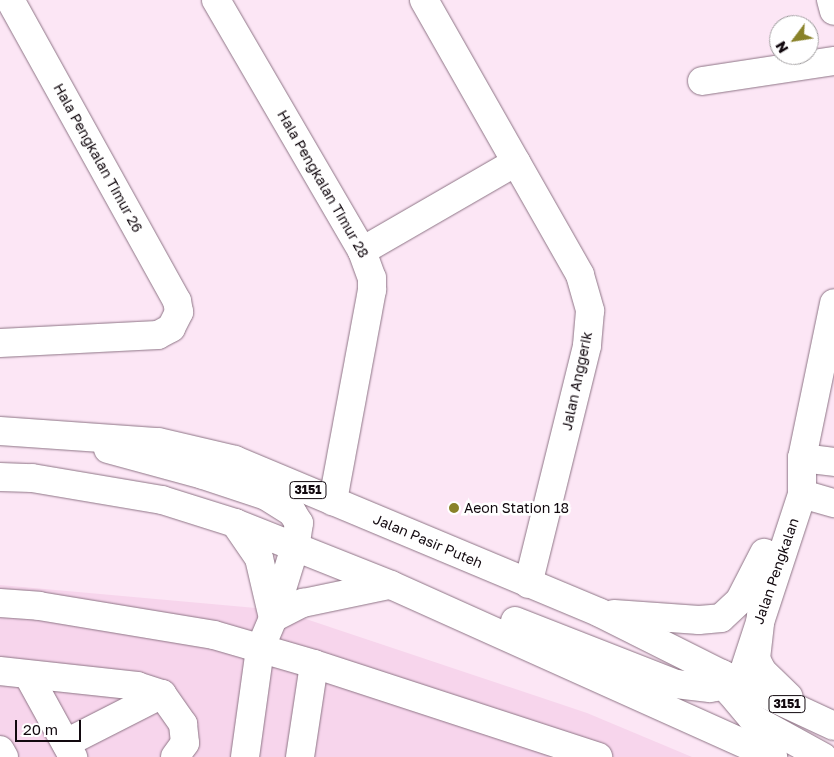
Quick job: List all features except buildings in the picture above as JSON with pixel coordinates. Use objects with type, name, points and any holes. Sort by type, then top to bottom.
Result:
[{"type":"street","name":"Hala Pengkalan Timur 26","points":[[0,343],[158,335],[171,328],[176,319],[177,301],[10,0]]},
{"type":"street","name":"Hala Pengkalan Timur 28","points":[[216,0],[362,251],[372,278],[372,290],[333,501]]},
{"type":"street","name":"Jalan Anggerik","points":[[424,0],[580,275],[590,311],[587,346],[528,584]]},
{"type":"street","points":[[831,0],[834,11]]},
{"type":"street","points":[[702,82],[834,61]]},
{"type":"street","points":[[362,251],[516,162]]},
{"type":"street","name":"Jalan Pengkalan","points":[[730,681],[761,615],[802,494],[802,458],[834,303]]},
{"type":"street","name":"Jalan Pasir Puteh","points":[[0,431],[159,442],[235,460],[528,584],[600,612],[730,681],[834,726]]},
{"type":"street","points":[[66,437],[203,474],[266,496],[292,512],[299,523],[297,544],[274,618],[260,649],[245,757]]},
{"type":"street","points":[[802,458],[834,462]]},
{"type":"street","name":"Jalan Pengkalan","points":[[730,681],[764,553],[789,476],[802,458]]},
{"type":"street","points":[[0,476],[32,478],[162,500],[297,544],[676,684],[730,681],[752,718],[822,757]]},
{"type":"street","points":[[802,494],[834,504]]},
{"type":"street","points":[[235,523],[259,558],[274,618]]},
{"type":"street","points":[[297,544],[773,757]]},
{"type":"street","points":[[600,612],[698,620],[721,618],[740,600],[764,553]]},
{"type":"street","points":[[274,618],[303,603],[391,585]]},
{"type":"street","points":[[0,603],[39,606],[214,635],[314,664],[584,754]]},
{"type":"street","points":[[761,615],[756,658],[762,671],[806,713]]},
{"type":"street","points":[[300,757],[314,664]]},
{"type":"street","points":[[0,671],[137,686],[162,694],[183,724],[185,743],[175,757]]},
{"type":"street","points":[[28,675],[70,750],[162,694]]},
{"type":"street","points":[[0,750],[4,757]]},
{"type":"shaded area","points":[[0,585],[279,610],[587,713],[692,757],[0,757]]},
{"type":"place","name":"Aeon Station 18","points":[[454,508]]}]
